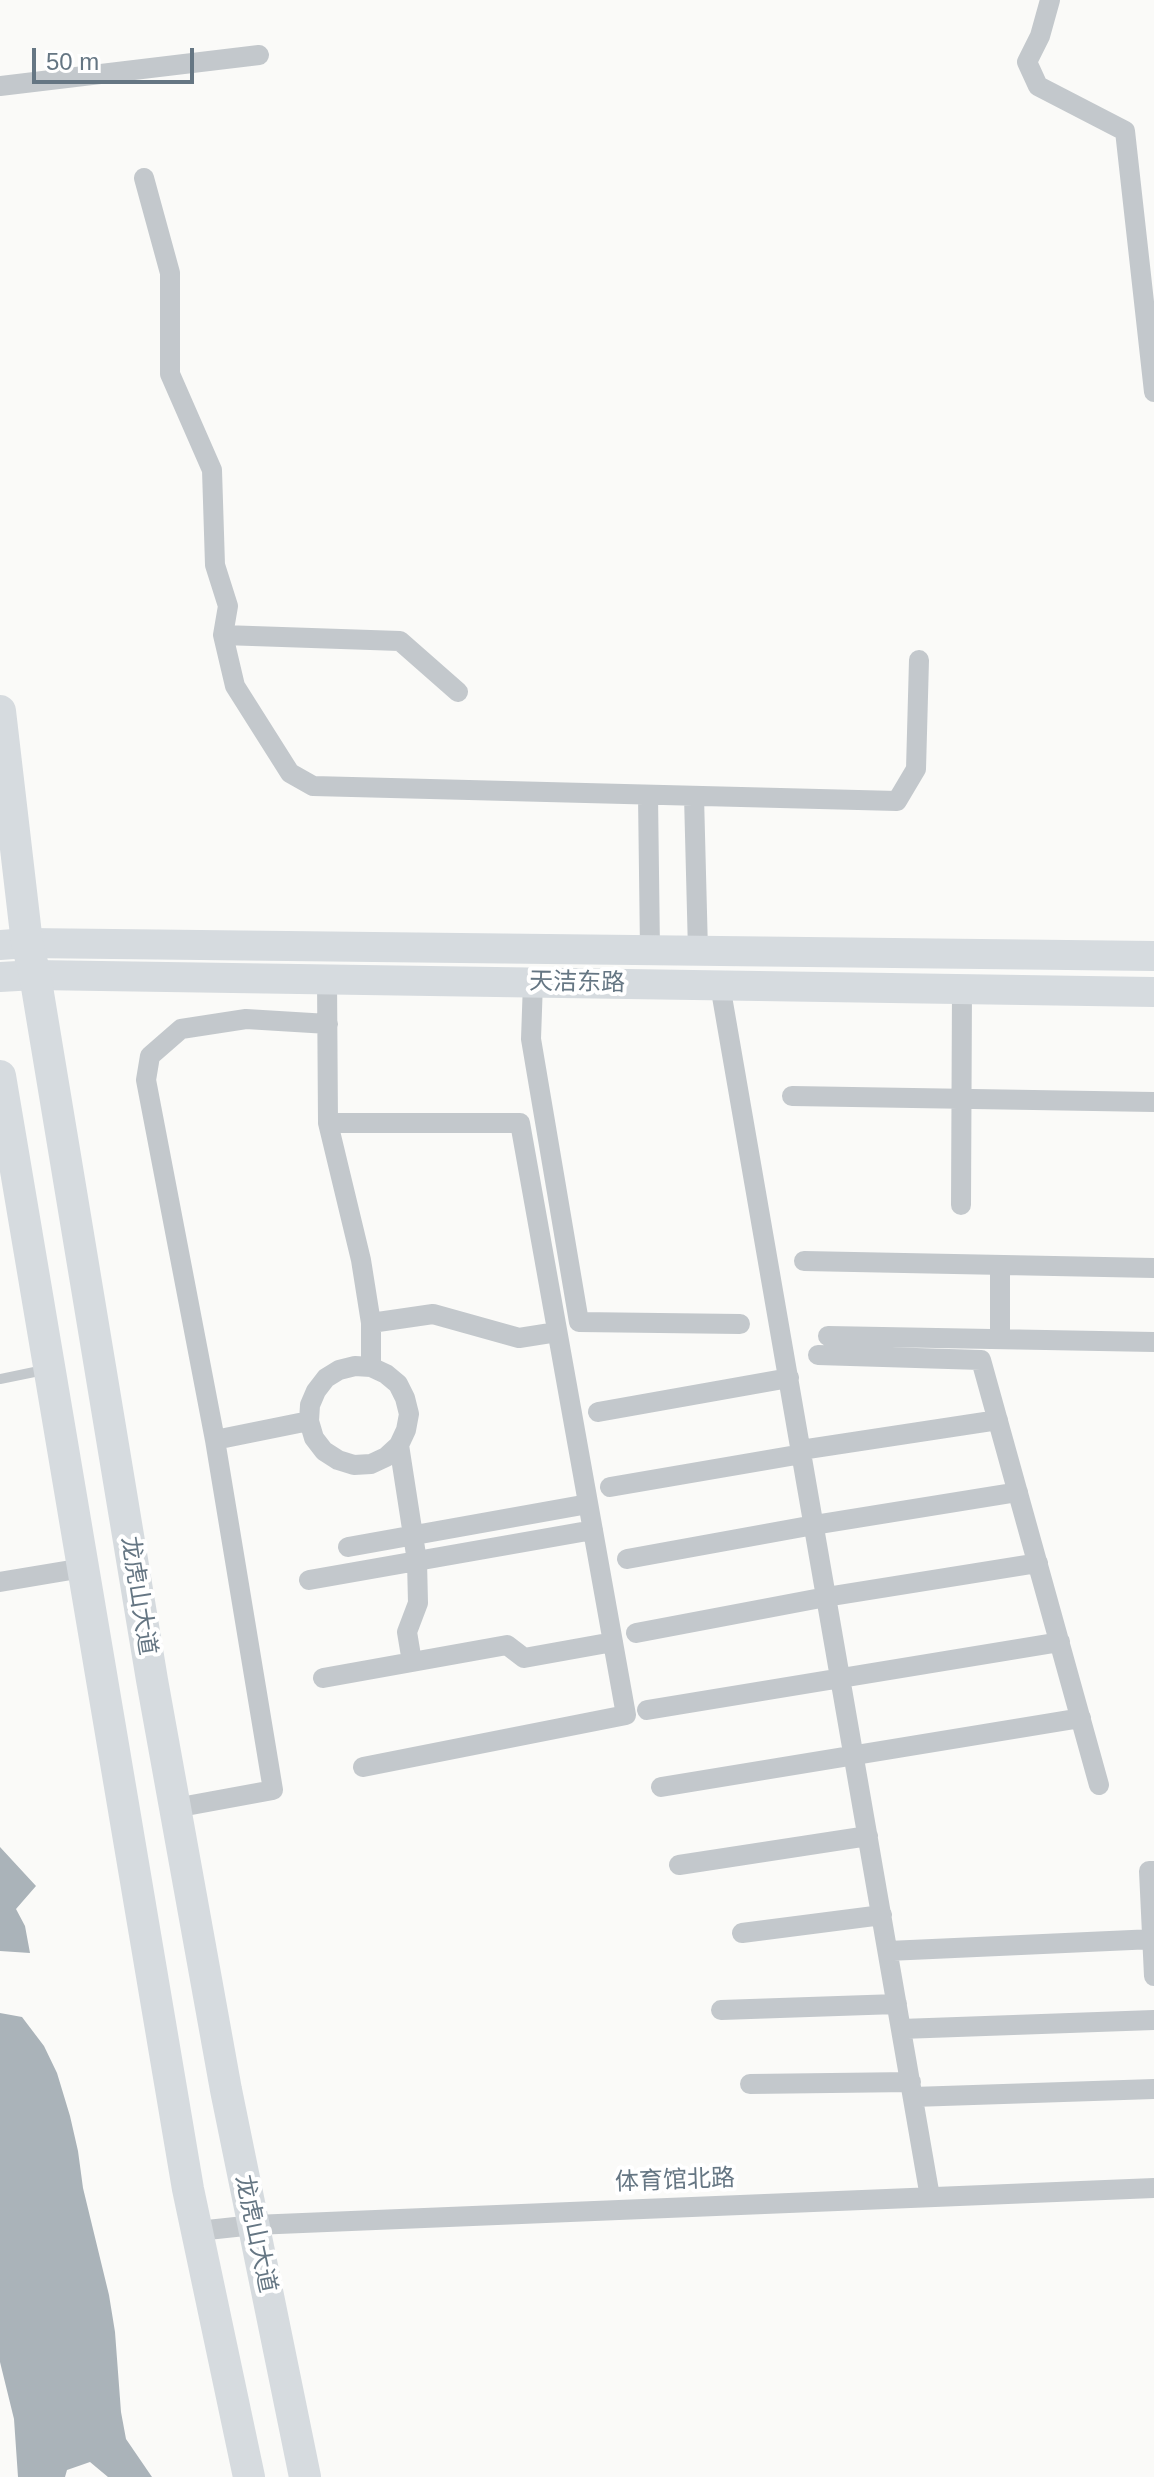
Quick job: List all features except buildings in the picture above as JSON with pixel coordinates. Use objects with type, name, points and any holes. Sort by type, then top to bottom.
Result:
[{"type":"main road","name":"龙虎山大道","points":[[0,711],[14,944],[35,975],[175,1808],[226,2090],[305,2477]]},
{"type":"main road","name":"天洁东路","points":[[14,944],[1154,956]]},
{"type":"main road","name":"天洁东路","points":[[0,977],[35,975],[1154,992]]},
{"type":"main road","name":"龙虎山大道","points":[[0,1076],[188,2189],[249,2477]]},
{"type":"street","points":[[1050,0],[1040,36],[1027,62],[1038,86],[1125,131],[1154,392]]},
{"type":"street","points":[[0,86],[259,55]]},
{"type":"street","points":[[144,178],[170,273],[170,374],[212,470],[215,565],[228,606],[223,635],[235,686],[290,773],[313,786],[897,801],[916,769],[919,660]]},
{"type":"street","points":[[223,635],[400,641],[458,692]]},
{"type":"street","points":[[648,795],[650,950]]},
{"type":"street","points":[[694,796],[698,951]]},
{"type":"street","points":[[327,979],[328,1123],[361,1260],[371,1323],[371,1367]]},
{"type":"street","points":[[533,982],[531,1039],[579,1322],[740,1324]]},
{"type":"street","points":[[720,985],[930,2197]]},
{"type":"street","points":[[961,1205],[962,989]]},
{"type":"street","points":[[175,1808],[273,1790],[215,1440],[146,1080],[150,1056],[181,1029],[246,1019],[328,1024]]},
{"type":"street","points":[[792,1096],[1154,1102]]},
{"type":"street","points":[[328,1123],[520,1123],[626,1715],[363,1767]]},
{"type":"street","points":[[804,1261],[1154,1268]]},
{"type":"street","points":[[1000,1266],[1000,1339]]},
{"type":"street","points":[[371,1323],[433,1314],[519,1338],[557,1332]]},
{"type":"street","points":[[828,1336],[1154,1342]]},
{"type":"street","points":[[818,1355],[981,1360],[1099,1785]]},
{"type":"street","points":[[355,1366],[371,1367],[398,1384],[409,1414],[399,1445],[386,1457],[371,1464],[354,1465],[324,1451],[314,1438],[309,1421],[310,1405],[326,1378],[339,1370],[355,1366]]},
{"type":"street","points":[[598,1412],[789,1378]]},
{"type":"street","points":[[610,1487],[998,1420]]},
{"type":"street","points":[[215,1440],[309,1421]]},
{"type":"street","points":[[399,1445],[417,1561],[418,1603],[407,1632],[412,1662]]},
{"type":"street","points":[[627,1559],[1018,1492]]},
{"type":"street","points":[[348,1547],[588,1504]]},
{"type":"street","points":[[309,1580],[593,1530]]},
{"type":"street","points":[[636,1633],[826,1597],[1038,1563]]},
{"type":"street","points":[[0,1582],[83,1568]]},
{"type":"street","points":[[323,1678],[507,1645],[524,1658],[613,1642]]},
{"type":"street","points":[[647,1710],[1060,1642]]},
{"type":"street","points":[[661,1787],[1081,1718]]},
{"type":"street","points":[[679,1865],[868,1836]]},
{"type":"street","points":[[1154,1871],[1149,1871],[1154,1976]]},
{"type":"street","points":[[742,1933],[882,1915]]},
{"type":"street","points":[[888,1951],[1153,1939]]},
{"type":"street","points":[[721,2010],[897,2004]]},
{"type":"street","points":[[901,2029],[1154,2020]]},
{"type":"street","points":[[750,2084],[912,2090],[1154,2089]]},
{"type":"street","name":"体育馆北路","points":[[198,2231],[254,2225],[1154,2188]]},
{"type":"lane","points":[[0,1379],[50,1369]]}]
